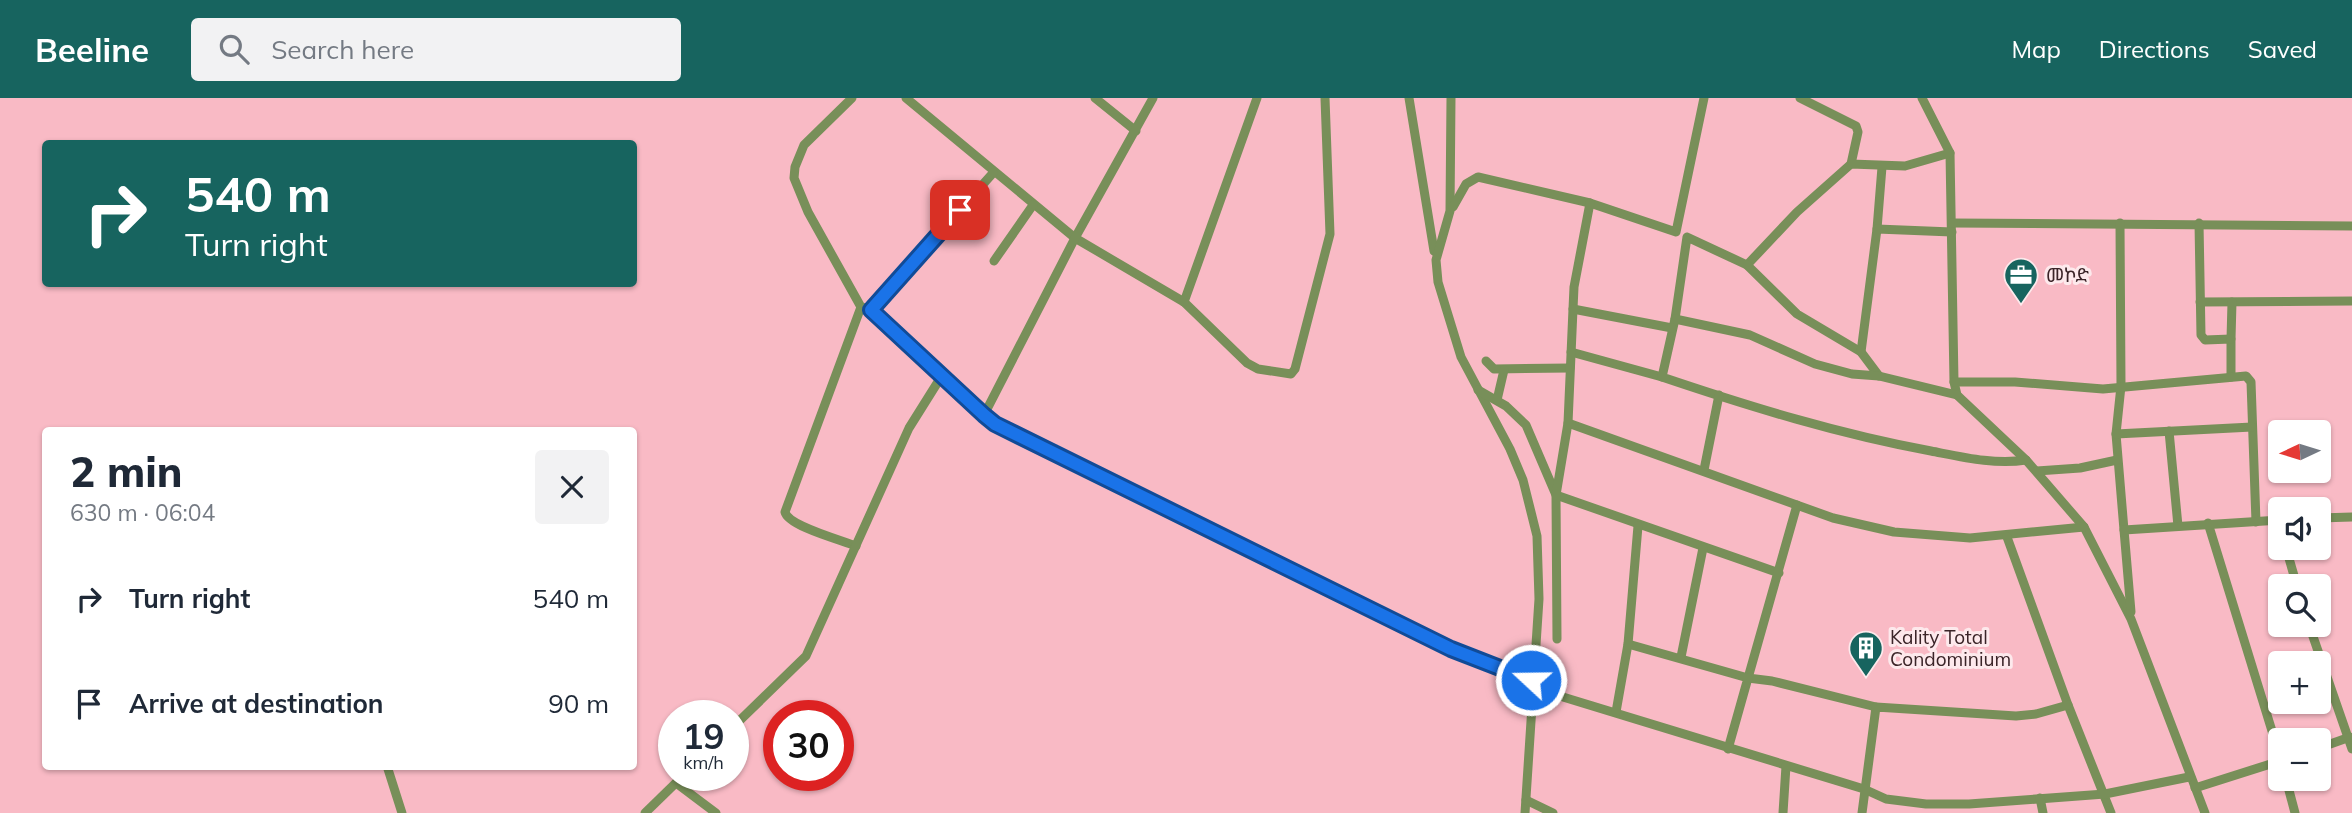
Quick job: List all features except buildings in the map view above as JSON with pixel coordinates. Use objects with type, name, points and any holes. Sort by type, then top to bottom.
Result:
[{"type":"street","points":[[852,98],[804,145],[794,167],[794,178],[808,212],[866,308],[928,359],[942,377],[984,415],[995,424],[1130,493],[1242,545],[1451,649],[1531,680]]},
{"type":"street","points":[[906,98],[993,173],[1075,238],[1184,302],[1247,363],[1281,374],[1291,373],[1295,369],[1330,234],[1325,98]]},
{"type":"street","points":[[1095,98],[1136,131]]},
{"type":"street","points":[[984,415],[1075,238],[1153,98]]},
{"type":"street","points":[[1184,302],[1257,98]]},
{"type":"street","points":[[1409,98],[1448,322],[1477,389],[1510,449],[1532,511],[1539,562],[1525,813]]},
{"type":"street","points":[[1450,211],[1451,98]]},
{"type":"street","points":[[1676,232],[1704,98]]},
{"type":"street","points":[[1746,265],[1797,212],[1851,163],[1858,132],[1856,126],[1800,98]]},
{"type":"street","points":[[1922,98],[1950,153],[1954,383],[1957,395]]},
{"type":"street","points":[[1851,163],[1882,167],[1918,164],[1950,153]]},
{"type":"street","points":[[1861,352],[1882,167]]},
{"type":"street","points":[[856,546],[802,526],[788,519],[785,512],[866,308],[993,173]]},
{"type":"street","points":[[1436,260],[1450,211],[1466,184],[1478,177],[1590,204],[1676,232],[1746,265],[1797,314],[1861,352],[1879,376]]},
{"type":"street","points":[[1557,639],[1556,495],[1568,424],[1574,287],[1590,204]]},
{"type":"street","points":[[994,261],[1033,205]]},
{"type":"street","points":[[1877,229],[2120,223],[2352,226]]},
{"type":"street","points":[[2120,223],[2121,386],[2116,433],[2131,619]]},
{"type":"street","points":[[2199,223],[2202,339],[2231,339]]},
{"type":"street","points":[[1662,377],[1687,237]]},
{"type":"street","points":[[2200,302],[2352,301]]},
{"type":"street","points":[[2231,377],[2232,302]]},
{"type":"street","points":[[1573,309],[1750,335],[1803,359],[1840,371],[1879,376],[1957,395],[2037,471],[2084,527],[2131,619],[2205,813]]},
{"type":"street","points":[[1571,352],[1662,377],[1785,417],[1880,442],[1997,462],[2026,460]]},
{"type":"street","points":[[1486,361],[1494,369],[1504,370],[1570,368]]},
{"type":"street","points":[[1497,400],[1504,370]]},
{"type":"street","points":[[749,711],[806,656],[913,420],[942,377]]},
{"type":"street","points":[[1954,383],[2015,382],[2068,388],[2249,377],[2256,522]]},
{"type":"street","points":[[1477,389],[1497,400],[1526,425],[1556,495],[1638,526],[1779,573]]},
{"type":"street","points":[[1704,470],[1719,395]]},
{"type":"street","points":[[1568,424],[1833,517],[1894,532],[1945,537],[2007,537],[2084,527]]},
{"type":"street","points":[[2116,433],[2252,427]]},
{"type":"street","points":[[2169,431],[2178,526]]},
{"type":"street","points":[[2037,471],[2080,468],[2117,460]]},
{"type":"street","points":[[1728,749],[1797,505]]},
{"type":"street","points":[[2331,518],[2352,517]]},
{"type":"street","points":[[2124,530],[2208,523],[2268,522]]},
{"type":"street","points":[[2208,523],[2271,728]]},
{"type":"street","points":[[1615,712],[1628,644],[1638,526]]},
{"type":"street","points":[[2007,537],[2068,705],[2111,813]]},
{"type":"street","points":[[1681,657],[1703,548]]},
{"type":"street","points":[[2313,637],[2352,749]]},
{"type":"street","points":[[1628,644],[1748,678],[1876,707],[2016,716],[2036,714],[2068,705]]},
{"type":"street","points":[[1752,668],[1766,680]]},
{"type":"street","points":[[1563,696],[1864,789],[1886,799],[1970,808],[2040,798],[2105,794],[2189,776]]},
{"type":"street","points":[[1862,813],[1876,707]]},
{"type":"street","points":[[2331,744],[2350,737]]},
{"type":"street","points":[[2195,788],[2268,763]]},
{"type":"street","points":[[1783,813],[1786,766]]},
{"type":"street","points":[[388,770],[402,813]]},
{"type":"street","points":[[645,813],[668,791]]},
{"type":"street","points":[[687,791],[716,813]]},
{"type":"street","points":[[2289,791],[2295,813]]},
{"type":"street","points":[[2040,798],[2043,813]]},
{"type":"street","points":[[1526,800],[1553,813]]},
{"type":"place","name":"መኮድ","points":[[2021,305]]},
{"type":"place","name":"Kality Total Condominium","points":[[1866,678]]},
{"type":"route","points":[[960,210],[871,310],[928,359],[942,377],[984,415],[995,424],[1130,493],[1242,545],[1451,649],[1531,680]]}]
